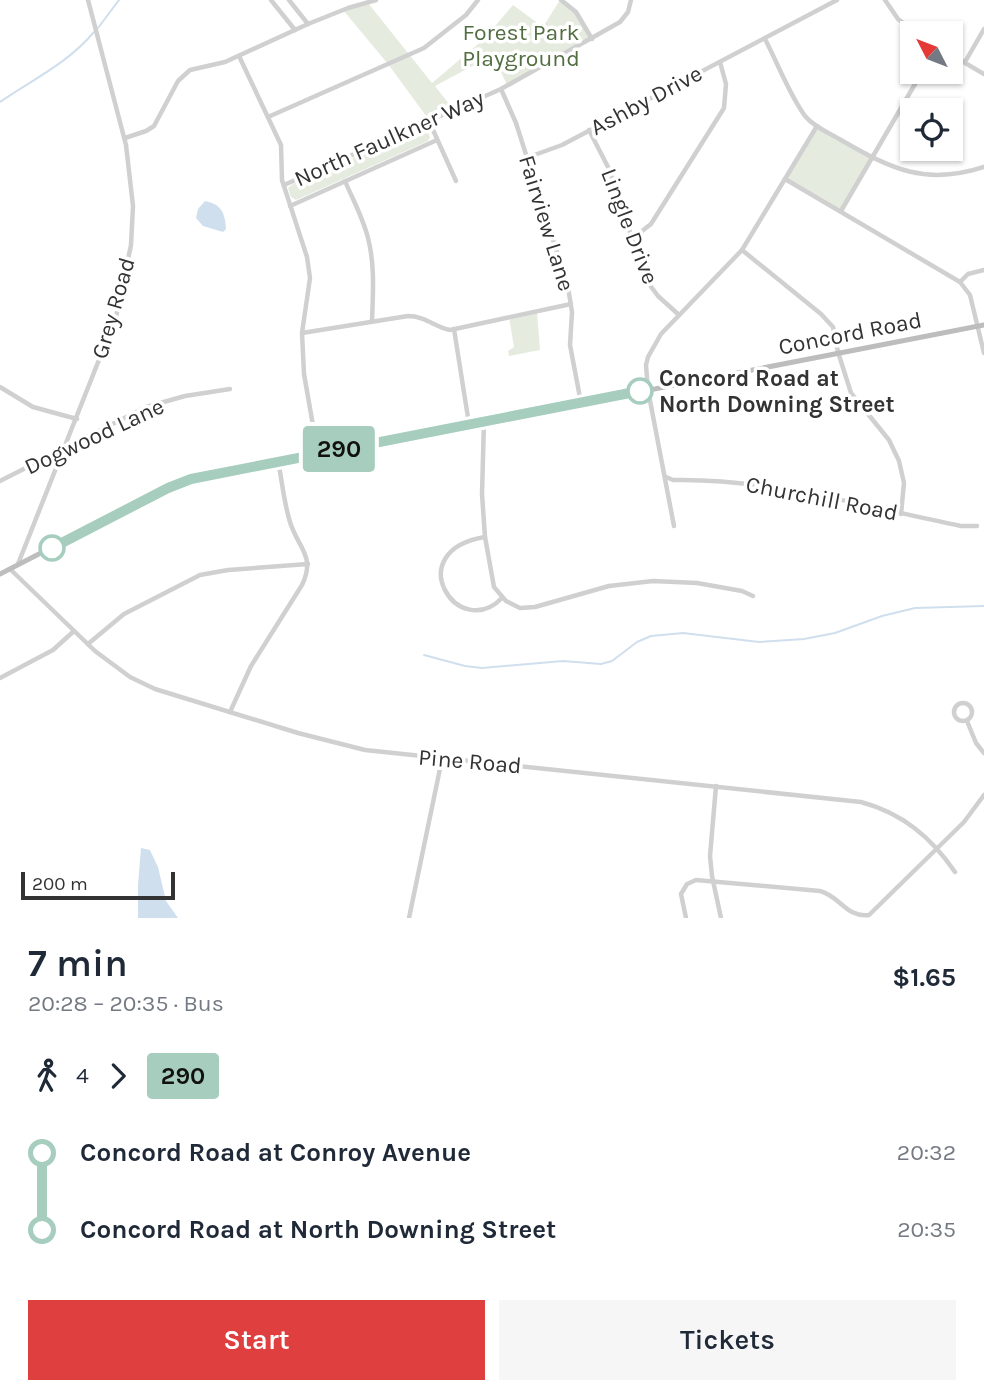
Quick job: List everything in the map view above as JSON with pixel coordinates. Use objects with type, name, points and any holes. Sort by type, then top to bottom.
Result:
[{"type":"main road","name":"Concord Road","points":[[0,574],[180,482],[981,326]]},
{"type":"street","name":"Grey Road","points":[[18,565],[116,317],[128,262],[133,206],[125,138],[88,0]]},
{"type":"street","points":[[271,0],[295,30]]},
{"type":"street","points":[[289,0],[308,24]]},
{"type":"street","points":[[125,138],[154,126],[185,73],[195,68],[225,62],[308,24],[376,0]]},
{"type":"street","points":[[268,117],[424,48],[466,15],[478,0]]},
{"type":"street","points":[[561,0],[576,12],[592,39]]},
{"type":"street","name":"North Faulkner Way","points":[[284,185],[501,89],[624,19],[631,0]]},
{"type":"street","name":"Ashby Drive","points":[[526,158],[552,149],[837,0]]},
{"type":"street","points":[[884,0],[901,21]]},
{"type":"street","points":[[984,29],[965,62],[984,74]]},
{"type":"street","points":[[765,39],[803,113],[817,126],[872,158],[907,173],[934,176],[984,167]]},
{"type":"street","points":[[239,56],[281,145],[284,185],[310,271],[302,333],[304,374],[318,454]]},
{"type":"street","points":[[633,238],[651,224],[720,117],[727,90],[720,62]]},
{"type":"street","points":[[841,211],[915,84]]},
{"type":"street","name":"Fairview Lane","points":[[501,89],[516,123],[572,304],[570,345],[581,403]]},
{"type":"street","points":[[429,121],[456,181]]},
{"type":"street","points":[[674,526],[648,390],[646,365],[651,348],[742,250],[817,126]]},
{"type":"street","name":"Lingle Drive","points":[[589,130],[608,169],[649,285],[679,315]]},
{"type":"street","points":[[290,206],[438,139]]},
{"type":"street","points":[[785,179],[960,282],[970,295],[981,326],[984,353]]},
{"type":"street","points":[[345,181],[362,219],[370,248],[373,270],[372,321]]},
{"type":"street","points":[[742,250],[827,320],[835,334],[851,393],[888,440],[899,461],[904,483],[901,514]]},
{"type":"street","points":[[960,282],[968,274],[984,270]]},
{"type":"street","points":[[302,333],[414,316],[445,329],[454,329],[572,304]]},
{"type":"street","points":[[454,329],[470,424]]},
{"type":"street","points":[[0,387],[33,407],[77,419]]},
{"type":"street","name":"Dogwood Lane","points":[[0,481],[146,407],[185,396],[230,389]]},
{"type":"street","points":[[485,421],[482,494],[485,537],[492,582],[502,598],[515,606],[530,608],[609,586],[661,581],[734,590],[753,596]]},
{"type":"street","points":[[230,712],[251,666],[302,585],[307,564],[305,550],[289,520],[278,461]]},
{"type":"street","name":"Churchill Road","points":[[666,477],[673,480],[728,480],[762,484],[961,526],[977,526]]},
{"type":"street","points":[[485,537],[465,541],[449,553],[443,566],[443,588],[452,600],[469,610],[490,608],[502,598]]},
{"type":"street","points":[[88,644],[124,614],[200,575],[228,570],[307,564]]},
{"type":"street","name":"Pine Road","points":[[10,569],[121,672],[143,684],[230,712],[355,748],[442,760],[841,799],[872,805],[909,823],[937,848],[955,872]]},
{"type":"street","points":[[0,678],[53,650],[74,631]]},
{"type":"street","points":[[960,704],[967,704],[971,708],[972,715],[967,721],[961,721],[955,715],[956,707],[960,704]]},
{"type":"street","points":[[967,721],[976,743],[984,753]]},
{"type":"street","points":[[409,918],[442,760]]},
{"type":"street","points":[[716,786],[710,848],[713,882],[721,918]]},
{"type":"street","points":[[686,918],[681,901],[684,888],[696,880],[825,893],[835,897],[852,914],[863,916],[873,912],[964,822],[984,795]]},
{"type":"green space","name":"Forest Park Playground","points":[[560,0],[575,12],[591,38],[507,85],[493,55],[435,86],[453,109],[429,120],[388,64],[343,10],[368,3],[432,83],[484,39],[513,5],[543,27]]},
{"type":"green space","points":[[422,127],[426,128],[430,137],[428,141],[296,200],[291,197],[288,188],[293,184]]},
{"type":"green space","points":[[817,127],[871,158],[840,210],[787,179]]},
{"type":"green space","points":[[537,312],[540,350],[509,356],[508,351],[514,347],[509,317]]},
{"type":"water","points":[[205,201],[222,210],[226,229],[223,232],[203,226],[196,218],[198,209]]},
{"type":"water","points":[[141,848],[150,850],[158,867],[166,901],[178,918],[138,918]]},
{"type":"waterway","points":[[98,28],[119,0]]},
{"type":"waterway","points":[[0,102],[61,62],[94,32]]},
{"type":"waterway","points":[[424,655],[482,668],[563,661],[601,664],[612,661],[637,642],[651,636],[683,633],[759,642],[804,639],[835,633],[882,616],[915,608],[984,606]]},
{"type":"bus line","name":"290","points":[[52,548],[168,488],[191,479],[640,391]]},
{"type":"place","name":"Concord Road at North Downing Street","points":[[640,391]]}]
